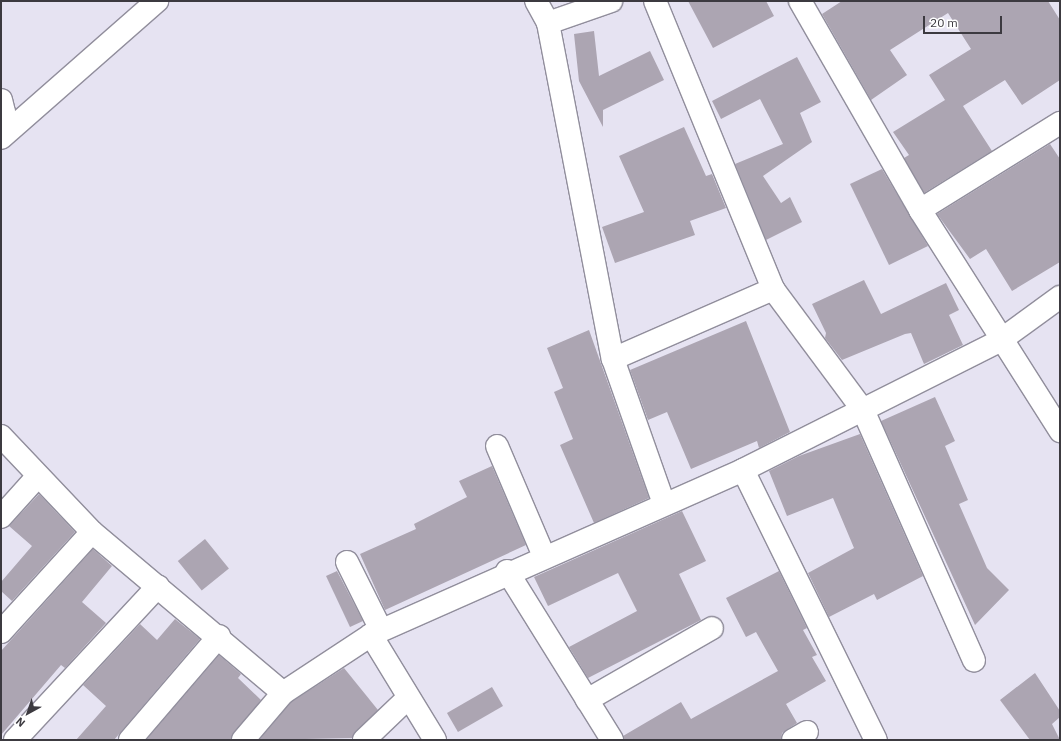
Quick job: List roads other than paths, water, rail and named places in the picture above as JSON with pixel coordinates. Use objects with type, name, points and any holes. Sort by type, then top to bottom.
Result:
[{"type":"street","points":[[1,138],[157,1]]},
{"type":"street","points":[[536,1],[548,23],[613,359],[664,504]]},
{"type":"street","points":[[548,23],[611,1]]},
{"type":"street","points":[[655,1],[773,289],[863,410],[974,661]]},
{"type":"street","points":[[800,1],[920,210],[1060,431]]},
{"type":"street","points":[[1,100],[4,112],[1,122]]},
{"type":"street","points":[[920,210],[1060,123]]},
{"type":"street","points":[[613,359],[773,289]]},
{"type":"street","points":[[243,740],[283,693],[376,632],[507,571],[743,470],[1001,340],[1060,297]]},
{"type":"street","points":[[1,436],[37,477],[92,532],[219,636],[283,693]]},
{"type":"street","points":[[497,446],[544,556]]},
{"type":"street","points":[[743,470],[876,740]]},
{"type":"street","points":[[1,517],[37,477]]},
{"type":"street","points":[[1,632],[92,532]]},
{"type":"street","points":[[347,562],[376,632],[408,698],[435,740]]},
{"type":"street","points":[[507,571],[612,740]]},
{"type":"street","points":[[15,740],[158,586]]},
{"type":"street","points":[[587,700],[712,628]]},
{"type":"street","points":[[130,740],[219,636]]},
{"type":"street","points":[[364,740],[408,698]]}]
